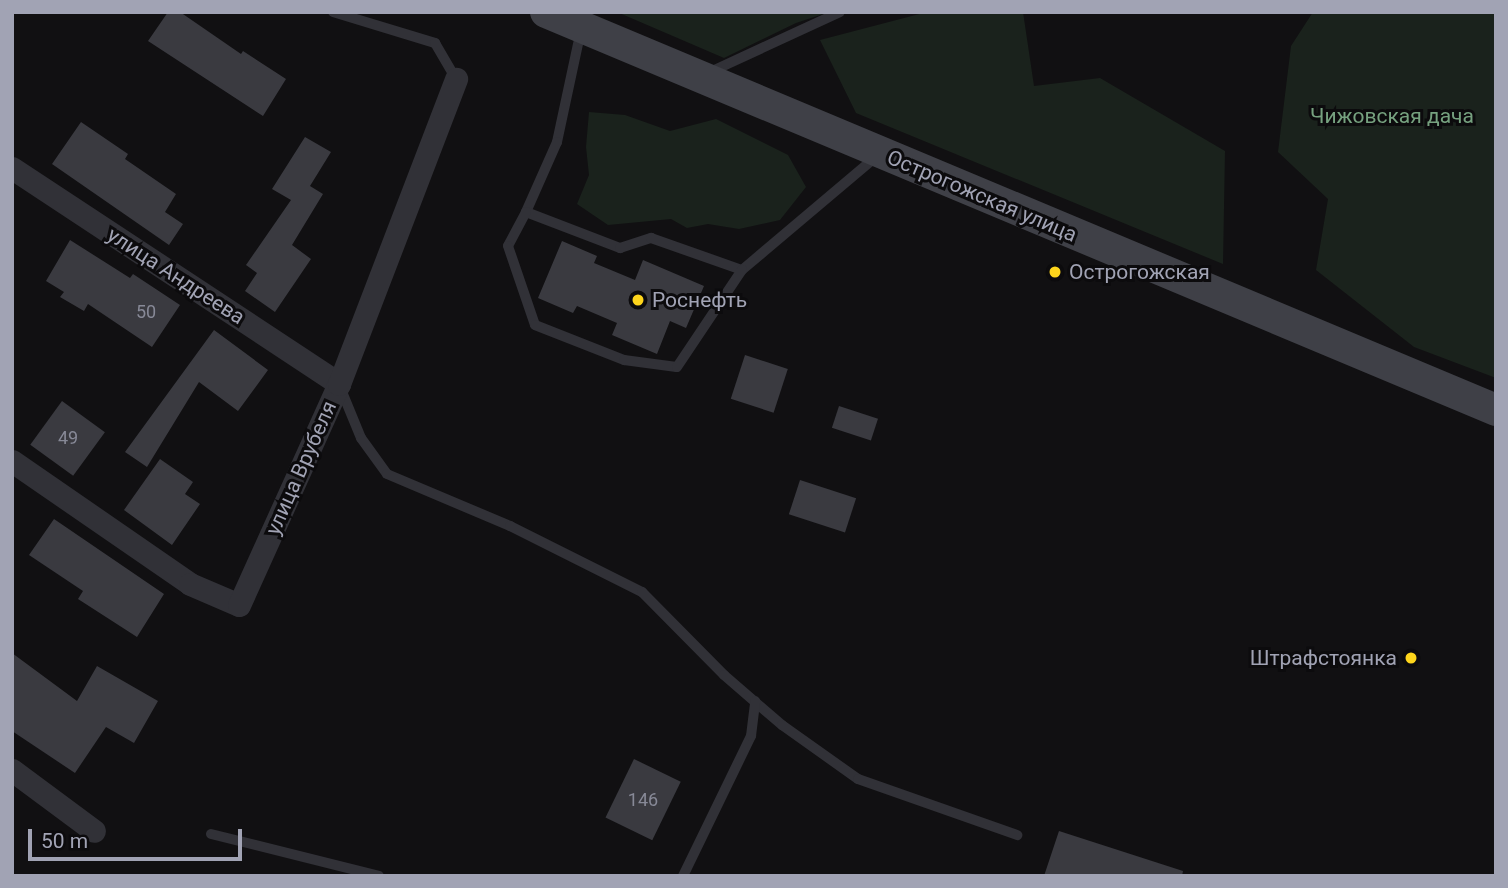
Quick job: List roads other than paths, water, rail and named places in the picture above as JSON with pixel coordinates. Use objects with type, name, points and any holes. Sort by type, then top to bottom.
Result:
[{"type":"street","name":"Острогожская улица","points":[[546,12],[1496,410]]},
{"type":"street","name":"улица Врубеля","points":[[12,461],[190,583],[239,605],[339,384],[456,79]]},
{"type":"street","name":"улица Андреева","points":[[12,168],[339,384]]},
{"type":"street","points":[[12,771],[94,831]]},
{"type":"lane","points":[[333,12],[435,43],[456,79]]},
{"type":"lane","points":[[699,77],[839,12]]},
{"type":"lane","points":[[582,27],[557,142],[508,246],[535,325],[624,360],[677,367],[742,270],[880,153]]},
{"type":"lane","points":[[526,212],[620,248],[651,238],[742,270]]},
{"type":"lane","points":[[339,384],[360,438],[387,474],[510,526],[642,592],[755,701],[858,779],[1017,835]]},
{"type":"lane","points":[[683,876],[751,736],[755,701]]},
{"type":"lane","points":[[211,834],[379,876]]},
{"type":"place","name":"Острогожская","points":[[1055,272]]},
{"type":"place","name":"Роснефть","points":[[638,300]]},
{"type":"place","name":"Штрафстоянка","points":[[1411,658]]},
{"type":"park label","name":"Чижовская дача","points":[[1392,116]]}]
